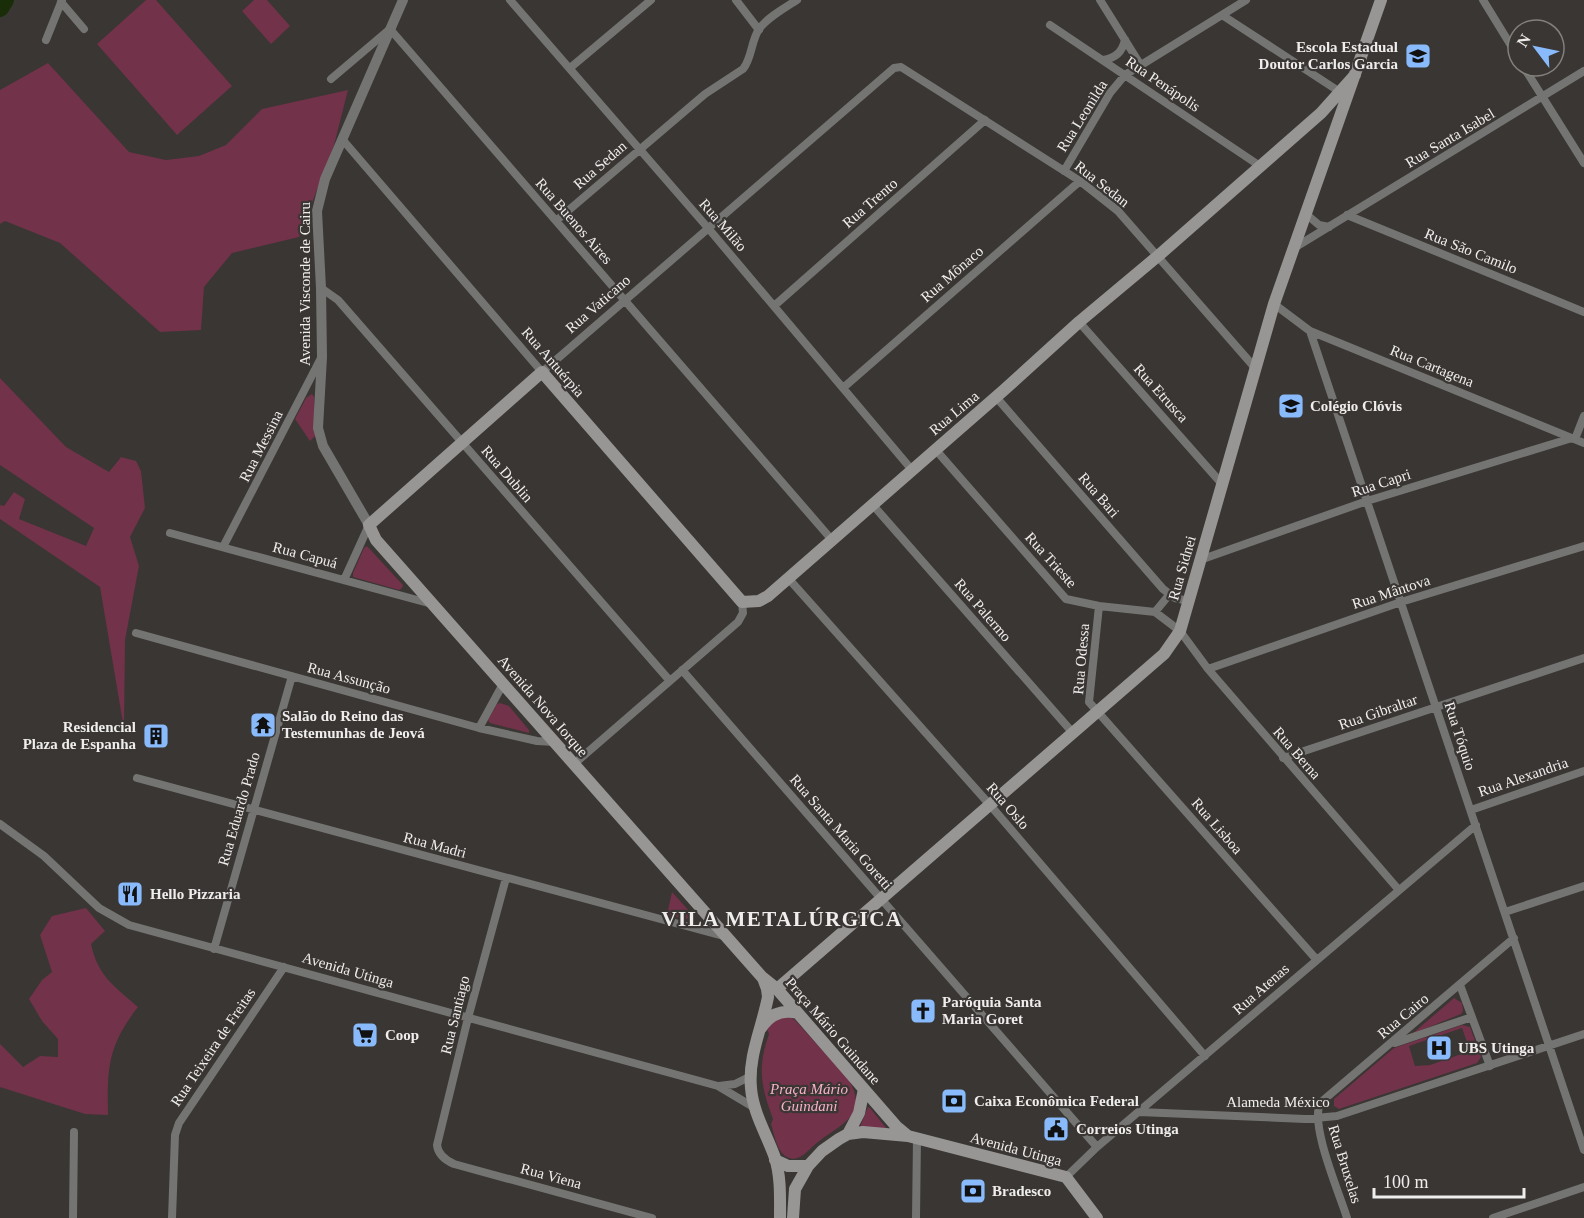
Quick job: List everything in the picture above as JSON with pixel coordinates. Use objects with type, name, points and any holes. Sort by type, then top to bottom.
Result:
[{"type":"main road","name":"Rua Sidnei","points":[[777,989],[1098,712],[1174,643],[1180,631],[1274,304],[1381,0]]},
{"type":"main road","name":"Rua Lima","points":[[742,602],[764,599],[1321,113],[1335,92],[1355,75]]},
{"type":"main road","points":[[1335,92],[1337,123]]},
{"type":"main road","points":[[1321,113],[1331,115],[1337,123]]},
{"type":"main road","name":"Rua Vaticano","points":[[369,525],[542,372]]},
{"type":"main road","name":"Rua Antuérpia","points":[[542,372],[742,602]]},
{"type":"main road","name":"Avenida Nova Iorque","points":[[369,525],[376,540],[762,977]]},
{"type":"main road","name":"Praça Mário Guindane","points":[[762,977],[777,989],[896,1126],[912,1137]]},
{"type":"main road","name":"Praça Mário Guindane","points":[[762,977],[768,993],[753,1052],[751,1076],[755,1108],[775,1160],[780,1190],[780,1218]]},
{"type":"main road","points":[[759,1030],[774,1014],[786,1011],[798,1013]]},
{"type":"main road","points":[[848,1134],[859,1113],[864,1089]]},
{"type":"main road","points":[[793,1218],[795,1189],[808,1166],[822,1151],[848,1134],[863,1132],[912,1137]]},
{"type":"main road","name":"Avenida Utinga","points":[[912,1137],[1066,1177],[1097,1218]]},
{"type":"main road","points":[[775,1160],[783,1165],[808,1166]]},
{"type":"street","name":"Avenida Visconde de Cairu","points":[[321,441],[318,423],[322,357],[317,203],[324,179],[403,0]]},
{"type":"street","name":"Rua Milão","points":[[510,0],[708,228],[912,470]]},
{"type":"street","points":[[570,68],[651,0]]},
{"type":"street","points":[[736,0],[759,30],[780,11],[797,0]]},
{"type":"street","points":[[1100,0],[1140,64]]},
{"type":"street","name":"Rua Leonilda","points":[[1064,171],[1110,93],[1125,75],[1246,0]]},
{"type":"street","points":[[1483,0],[1506,37]]},
{"type":"street","points":[[46,40],[62,1],[84,29]]},
{"type":"street","points":[[1222,15],[1335,92]]},
{"type":"street","name":"Rua Penápolis","points":[[1050,25],[1260,166]]},
{"type":"street","points":[[331,79],[390,29]]},
{"type":"street","name":"Rua Buenos Aires","points":[[390,29],[832,540]]},
{"type":"street","name":"Rua Sedan","points":[[556,221],[710,89],[743,69],[748,64],[759,30]]},
{"type":"street","points":[[1103,60],[1116,57],[1124,46],[1125,40]]},
{"type":"street","name":"Rua Sedan","points":[[894,68],[904,69],[985,120],[1080,181],[1118,211],[1256,369]]},
{"type":"street","name":"Rua Vaticano","points":[[542,372],[894,68]]},
{"type":"street","name":"Rua Santa Isabel","points":[[1294,248],[1584,71]]},
{"type":"street","points":[[1530,78],[1584,163]]},
{"type":"street","name":"Rua Trento","points":[[774,306],[985,120]]},
{"type":"street","name":"Rua Antuérpia","points":[[342,139],[542,372]]},
{"type":"street","name":"Rua Mônaco","points":[[843,388],[1080,181]]},
{"type":"street","points":[[1306,214],[1319,225],[1329,227]]},
{"type":"street","name":"Rua São Camilo","points":[[1347,216],[1584,312]]},
{"type":"street","name":"Rua Dublin","points":[[321,288],[338,300],[669,681]]},
{"type":"street","name":"Rua Cartagena","points":[[1274,304],[1310,331],[1584,443]]},
{"type":"street","name":"Rua Etrusca","points":[[1079,322],[1222,484]]},
{"type":"street","name":"Rua Tóquio","points":[[1310,331],[1584,1150]]},
{"type":"street","name":"Rua Messina","points":[[224,547],[322,357]]},
{"type":"street","name":"Rua Bari","points":[[996,397],[1169,595]]},
{"type":"street","points":[[1573,438],[1584,416]]},
{"type":"street","name":"Rua Capri","points":[[1200,560],[1368,501],[1573,438]]},
{"type":"street","name":"Avenida Nova Iorque","points":[[321,441],[369,525]]},
{"type":"street","name":"Rua Trieste","points":[[935,449],[1066,599],[1099,606],[1155,612]]},
{"type":"street","name":"Rua Palermo","points":[[872,504],[1073,733]]},
{"type":"street","name":"Rua Vaticano","points":[[344,580],[369,525]]},
{"type":"street","name":"Rua Capuá","points":[[170,533],[433,604]]},
{"type":"street","name":"Rua Mântova","points":[[1208,669],[1401,602],[1584,546]]},
{"type":"street","name":"Rua Oslo","points":[[788,578],[990,805],[1205,1056]]},
{"type":"street","points":[[1180,631],[1155,612],[1169,595],[1188,601]]},
{"type":"street","points":[[574,764],[738,622],[743,613],[742,602]]},
{"type":"street","name":"Rua Odessa","points":[[1098,712],[1089,702],[1099,606]]},
{"type":"street","name":"Rua Berna","points":[[1180,631],[1208,669],[1283,758],[1398,889]]},
{"type":"street","name":"Rua Assunção","points":[[136,633],[479,728],[537,741],[555,742]]},
{"type":"street","name":"Rua Gibraltar","points":[[1283,758],[1584,658]]},
{"type":"street","name":"Rua Santa Maria Goretti","points":[[682,670],[1097,1148]]},
{"type":"street","name":"Rua Eduardo Prado","points":[[214,949],[292,676]]},
{"type":"street","points":[[479,728],[503,684]]},
{"type":"street","name":"Rua Lisboa","points":[[1098,712],[1316,959]]},
{"type":"street","name":"Rua Alexandria","points":[[1471,810],[1584,771]]},
{"type":"street","name":"Rua Madri","points":[[137,778],[727,937]]},
{"type":"street","name":"Avenida Utinga","points":[[0,824],[44,856],[99,908],[129,925],[718,1086],[755,1108]]},
{"type":"street","name":"Rua Atenas","points":[[1066,1177],[1316,959],[1476,825]]},
{"type":"street","name":"Rua Santiago","points":[[444,1158],[438,1151],[437,1145],[506,878]]},
{"type":"street","points":[[1505,912],[1584,886]]},
{"type":"street","name":"Rua Cairo","points":[[1317,1119],[1320,1103],[1514,938]]},
{"type":"street","name":"Rua Teixeira de Freitas","points":[[172,1218],[175,1135],[179,1124],[284,967]]},
{"type":"street","points":[[1460,985],[1490,1066]]},
{"type":"street","points":[[1389,1045],[1472,1017]]},
{"type":"street","name":"Alameda México","points":[[1139,1112],[1317,1119],[1345,1114],[1584,1034]]},
{"type":"street","points":[[718,1086],[735,1084],[751,1076]]},
{"type":"street","name":"Rua Bruxelas","points":[[1317,1119],[1318,1130],[1347,1218]]},
{"type":"street","points":[[73,1218],[75,1132]]},
{"type":"street","points":[[912,1137],[916,1218]]},
{"type":"street","name":"Rua Viena","points":[[444,1158],[454,1164],[652,1218]]},
{"type":"street","points":[[1493,1218],[1584,1187]]},
{"type":"green space","points":[[146,0],[156,0],[232,86],[177,135],[97,44]]},
{"type":"green space","points":[[254,0],[267,0],[290,26],[271,44],[242,11]]},
{"type":"green space","points":[[48,63],[129,152],[166,160],[199,156],[226,145],[262,109],[348,90],[334,145],[299,237],[232,253],[204,287],[201,330],[160,332],[60,243],[5,221],[0,224],[0,90]]},
{"type":"green space","points":[[0,378],[66,447],[109,472],[121,457],[136,461],[141,471],[145,508],[130,537],[139,566],[125,640],[124,729],[100,587],[0,519],[0,505],[4,506],[14,492],[25,499],[19,519],[86,546],[94,528],[0,465]]},
{"type":"green space","points":[[312,394],[315,436],[310,441],[295,419],[306,398]]},
{"type":"green space","points":[[367,546],[403,585],[402,588],[399,590],[353,577],[364,548]]},
{"type":"green space","points":[[497,704],[509,706],[529,733],[490,723],[488,720]]},
{"type":"green space","points":[[672,892],[690,912],[688,919],[667,915]]},
{"type":"green space","points":[[86,908],[105,931],[91,944],[98,964],[108,980],[138,1007],[121,1034],[111,1058],[108,1115],[85,1114],[0,1087],[0,1044],[23,1067],[40,1056],[58,1057],[58,1039],[42,1021],[29,999],[42,980],[52,972],[40,935],[52,916]]},
{"type":"green space","points":[[1454,998],[1462,1003],[1461,1014],[1412,1034]]},
{"type":"green space","name":"Praça Mário Guindani","points":[[781,1017],[795,1020],[849,1080],[856,1102],[850,1118],[800,1157],[792,1159],[784,1155],[776,1142],[771,1124],[773,1119],[762,1077],[763,1057],[769,1034],[767,1029]]},
{"type":"green space","points":[[1462,1025],[1470,1027],[1481,1057],[1477,1063],[1339,1109],[1334,1106],[1334,1099],[1394,1048]],"holes":[[[1462,1028],[1470,1051],[1430,1065],[1415,1066],[1409,1046]]]},
{"type":"green space","points":[[868,1107],[870,1108],[887,1129],[860,1127]]},
{"type":"waterway","points":[[0,8],[5,0]]},
{"type":"place","name":"Escola Estadual Doutor Carlos Garcia","points":[[1418,56]]},
{"type":"place","name":"Colégio Clóvis","points":[[1291,406]]},
{"type":"place","name":"Salão do Reino das Testemunhas de Jeová","points":[[263,725]]},
{"type":"place","name":"Residencial Plaza de Espanha","points":[[156,736]]},
{"type":"place","name":"Hello Pizzaria","points":[[130,894]]},
{"type":"place","name":"Paróquia Santa Maria Goret","points":[[923,1011]]},
{"type":"place","name":"Coop","points":[[365,1035]]},
{"type":"place","name":"UBS Utinga","points":[[1439,1048]]},
{"type":"place","name":"Caixa Econômica Federal","points":[[954,1101]]},
{"type":"place","name":"Correios Utinga","points":[[1056,1129]]},
{"type":"place","name":"Bradesco","points":[[973,1191]]},
{"type":"district","name":"VILA METALÚRGICA","points":[[782,919]]}]
